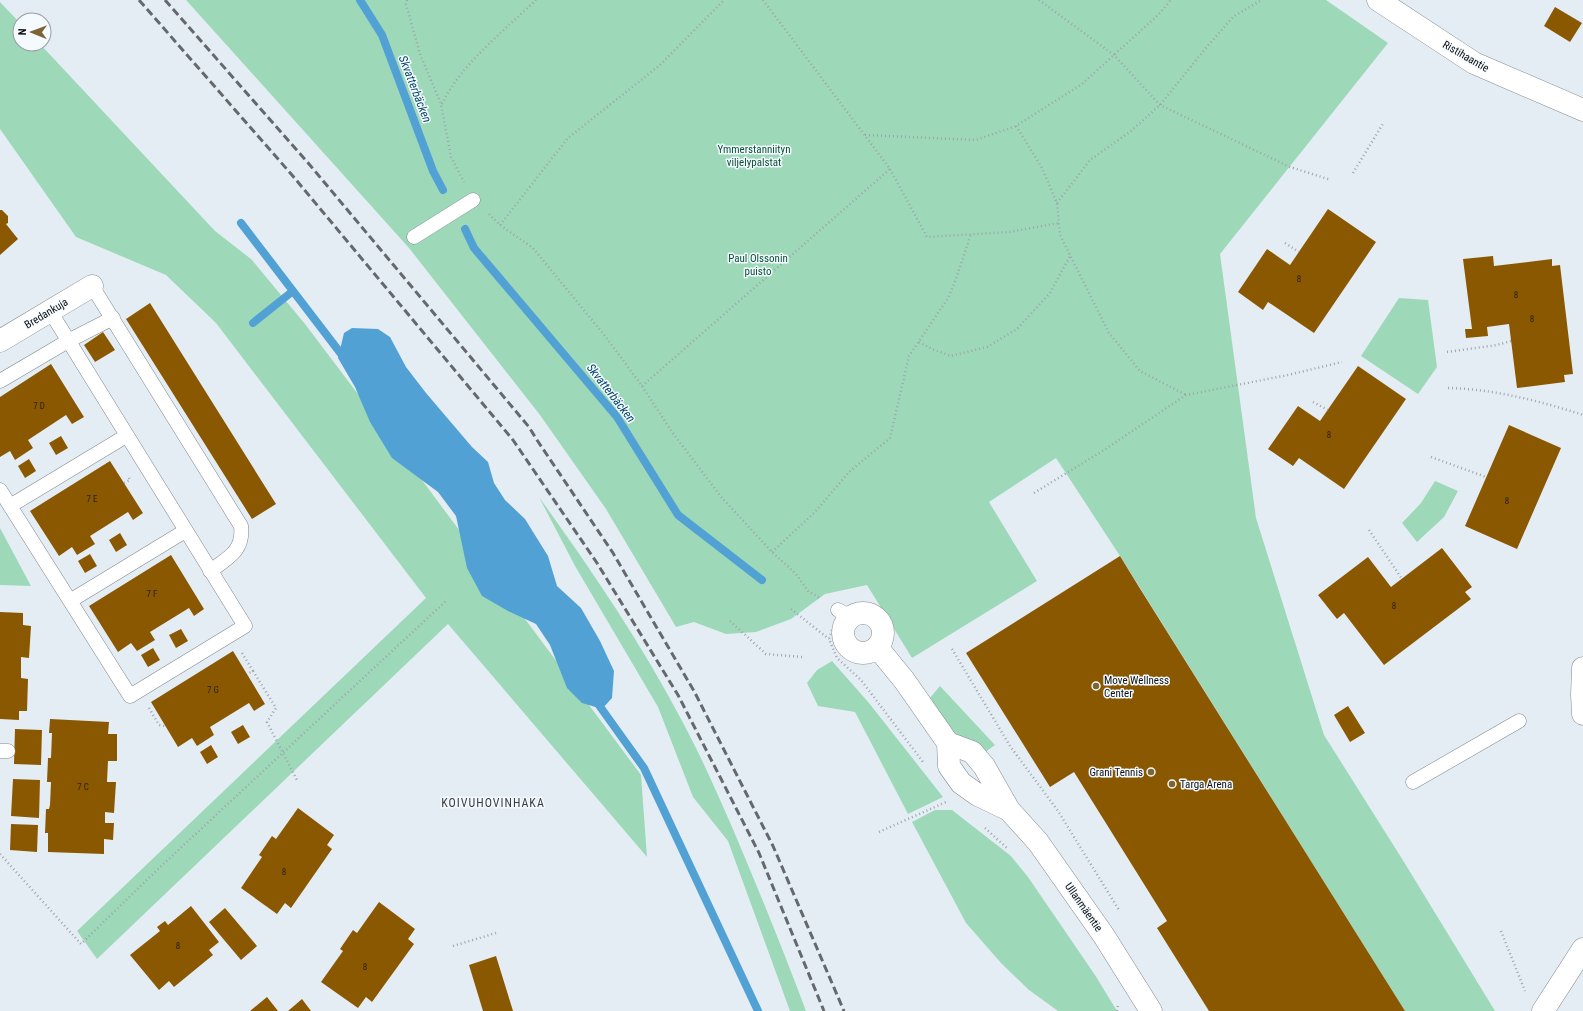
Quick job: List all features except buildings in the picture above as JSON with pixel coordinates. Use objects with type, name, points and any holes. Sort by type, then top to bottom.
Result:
[{"type":"street","name":"Ristihaantie","points":[[1378,0],[1474,63],[1583,110]]},
{"type":"street","name":"Bredankuja","points":[[0,341],[92,286]]},
{"type":"street","name":"Ullanmäentie","points":[[844,613],[865,613],[875,616],[883,629],[883,634],[877,647],[904,680],[948,743],[949,766],[961,783],[978,795],[1009,810],[1038,842],[1100,930],[1150,1011]]},
{"type":"street","points":[[1583,668],[1583,714]]},
{"type":"street","points":[[1543,1011],[1583,949]]},
{"type":"lane","points":[[414,237],[473,200]]},
{"type":"lane","points":[[92,286],[241,526],[242,537],[236,552],[210,571]]},
{"type":"lane","points":[[0,490],[130,696],[245,626],[50,311]]},
{"type":"lane","points":[[0,381],[68,341],[112,318]]},
{"type":"lane","points":[[10,506],[126,436]]},
{"type":"lane","points":[[70,601],[185,531]]},
{"type":"lane","points":[[1414,782],[1519,721]]},
{"type":"path","points":[[407,0],[406,4],[420,54],[441,104],[451,158],[473,200],[500,225],[533,248],[605,336],[642,386],[672,432],[722,498],[772,552],[796,574],[808,590],[844,613]]},
{"type":"path","points":[[441,104],[449,89],[469,65],[536,0]]},
{"type":"path","points":[[500,225],[568,138],[660,65],[724,0]]},
{"type":"path","points":[[763,0],[890,169],[927,237],[1009,232],[1059,223]]},
{"type":"path","points":[[1039,0],[1114,55],[1160,105],[1290,167],[1331,180]]},
{"type":"path","points":[[865,135],[976,140],[1016,126],[1082,84],[1158,15],[1171,0]]},
{"type":"path","points":[[1057,203],[1090,160],[1131,131],[1160,105],[1205,49],[1234,16],[1262,0]]},
{"type":"path","points":[[1352,173],[1384,122]]},
{"type":"path","points":[[1016,126],[1041,166],[1057,203],[1060,235],[1109,333],[1140,370],[1186,395]]},
{"type":"path","points":[[642,386],[890,169]]},
{"type":"path","points":[[772,552],[815,512],[849,472],[890,438],[909,356],[948,298],[971,234]]},
{"type":"path","points":[[1285,243],[1299,252]]},
{"type":"path","points":[[918,342],[951,356],[987,347],[1017,329],[1050,293],[1070,255]]},
{"type":"path","points":[[1447,352],[1497,345],[1511,341]]},
{"type":"path","points":[[1034,493],[1104,450],[1186,395],[1288,375],[1342,362]]},
{"type":"path","points":[[1448,388],[1466,388],[1521,398],[1583,415]]},
{"type":"path","points":[[1313,402],[1328,410]]},
{"type":"path","points":[[1431,457],[1486,477]]},
{"type":"path","points":[[1369,530],[1402,579]]},
{"type":"path","points":[[0,854],[81,944],[158,869],[447,600]]},
{"type":"path","points":[[791,609],[829,639]]},
{"type":"path","points":[[730,621],[766,654],[802,657]]},
{"type":"path","points":[[231,634],[276,708],[267,722],[282,754],[298,782]]},
{"type":"path","points":[[952,649],[1010,746],[1058,811],[1120,912]]},
{"type":"path","points":[[247,674],[253,671]]},
{"type":"path","points":[[879,832],[953,799]]},
{"type":"path","points":[[1501,931],[1526,992]]},
{"type":"path","points":[[453,946],[496,933]]},
{"type":"green space","name":"Paul Olssonin puisto","points":[[186,0],[1326,0],[1388,43],[1220,254],[1256,518],[1324,735],[1495,1011],[1405,1011],[1120,556],[1056,458],[989,502],[1037,581],[912,658],[867,585],[825,594],[791,619],[756,632],[726,634],[694,622],[676,627],[606,509],[540,415],[409,248]]},
{"type":"green space","points":[[0,2],[12,15],[12,52],[47,52],[215,231],[251,259],[305,324],[641,775],[647,857],[448,624],[97,959],[77,931],[426,598],[216,323],[166,275],[76,237],[0,129]]},
{"type":"green space","points":[[1399,298],[1428,300],[1437,367],[1418,394],[1361,356]]},
{"type":"green space","points":[[1435,481],[1458,491],[1444,517],[1417,542],[1402,523],[1421,503]]},
{"type":"green space","points":[[539,497],[596,578],[632,633],[688,731],[739,844],[806,1011],[790,1011],[728,841],[693,797],[658,707],[575,566]]},
{"type":"green space","points":[[0,528],[31,586],[0,585]]},
{"type":"green space","points":[[832,661],[869,703],[943,797],[908,814],[855,712],[818,706],[807,683],[817,670]]},
{"type":"green space","points":[[940,686],[995,745],[984,753],[965,744],[935,717],[929,699]]},
{"type":"green space","points":[[935,810],[952,810],[1011,856],[1028,877],[1095,975],[1117,1011],[1058,1011],[1029,990],[1001,963],[966,923],[912,822]]},
{"type":"water","points":[[352,328],[378,329],[390,337],[406,367],[426,393],[472,447],[488,462],[494,483],[505,500],[525,519],[548,556],[557,586],[581,608],[600,641],[614,671],[612,698],[602,709],[582,703],[567,688],[550,645],[536,624],[508,611],[482,596],[467,568],[456,516],[438,492],[392,458],[370,422],[355,387],[338,358],[344,333]]},
{"type":"waterway","name":"Skvatterbäcken","points":[[360,0],[382,35],[433,171],[443,190]]},
{"type":"waterway","points":[[241,223],[345,359]]},
{"type":"waterway","name":"Skvatterbäcken","points":[[465,229],[474,248],[617,417],[678,515],[762,580]]},
{"type":"waterway","points":[[253,323],[293,291]]},
{"type":"waterway","points":[[596,701],[644,768],[758,1011]]},
{"type":"railway","points":[[139,0],[292,175],[513,440],[597,563],[678,695],[759,853],[824,1011]]},
{"type":"railway","points":[[165,0],[309,164],[529,427],[613,553],[694,691],[773,846],[844,1011]]},
{"type":"place","name":"Move Wellness Center","points":[[1096,686]]},
{"type":"place","name":"Grani Tennis","points":[[1151,772]]},
{"type":"place","name":"Targa Arena","points":[[1172,784]]},
{"type":"district","name":"KOIVUHOVINHAKA","points":[[493,803]]},
{"type":"park label","name":"Ymmerstanniityn viljelypalstat","points":[[754,155]]}]
